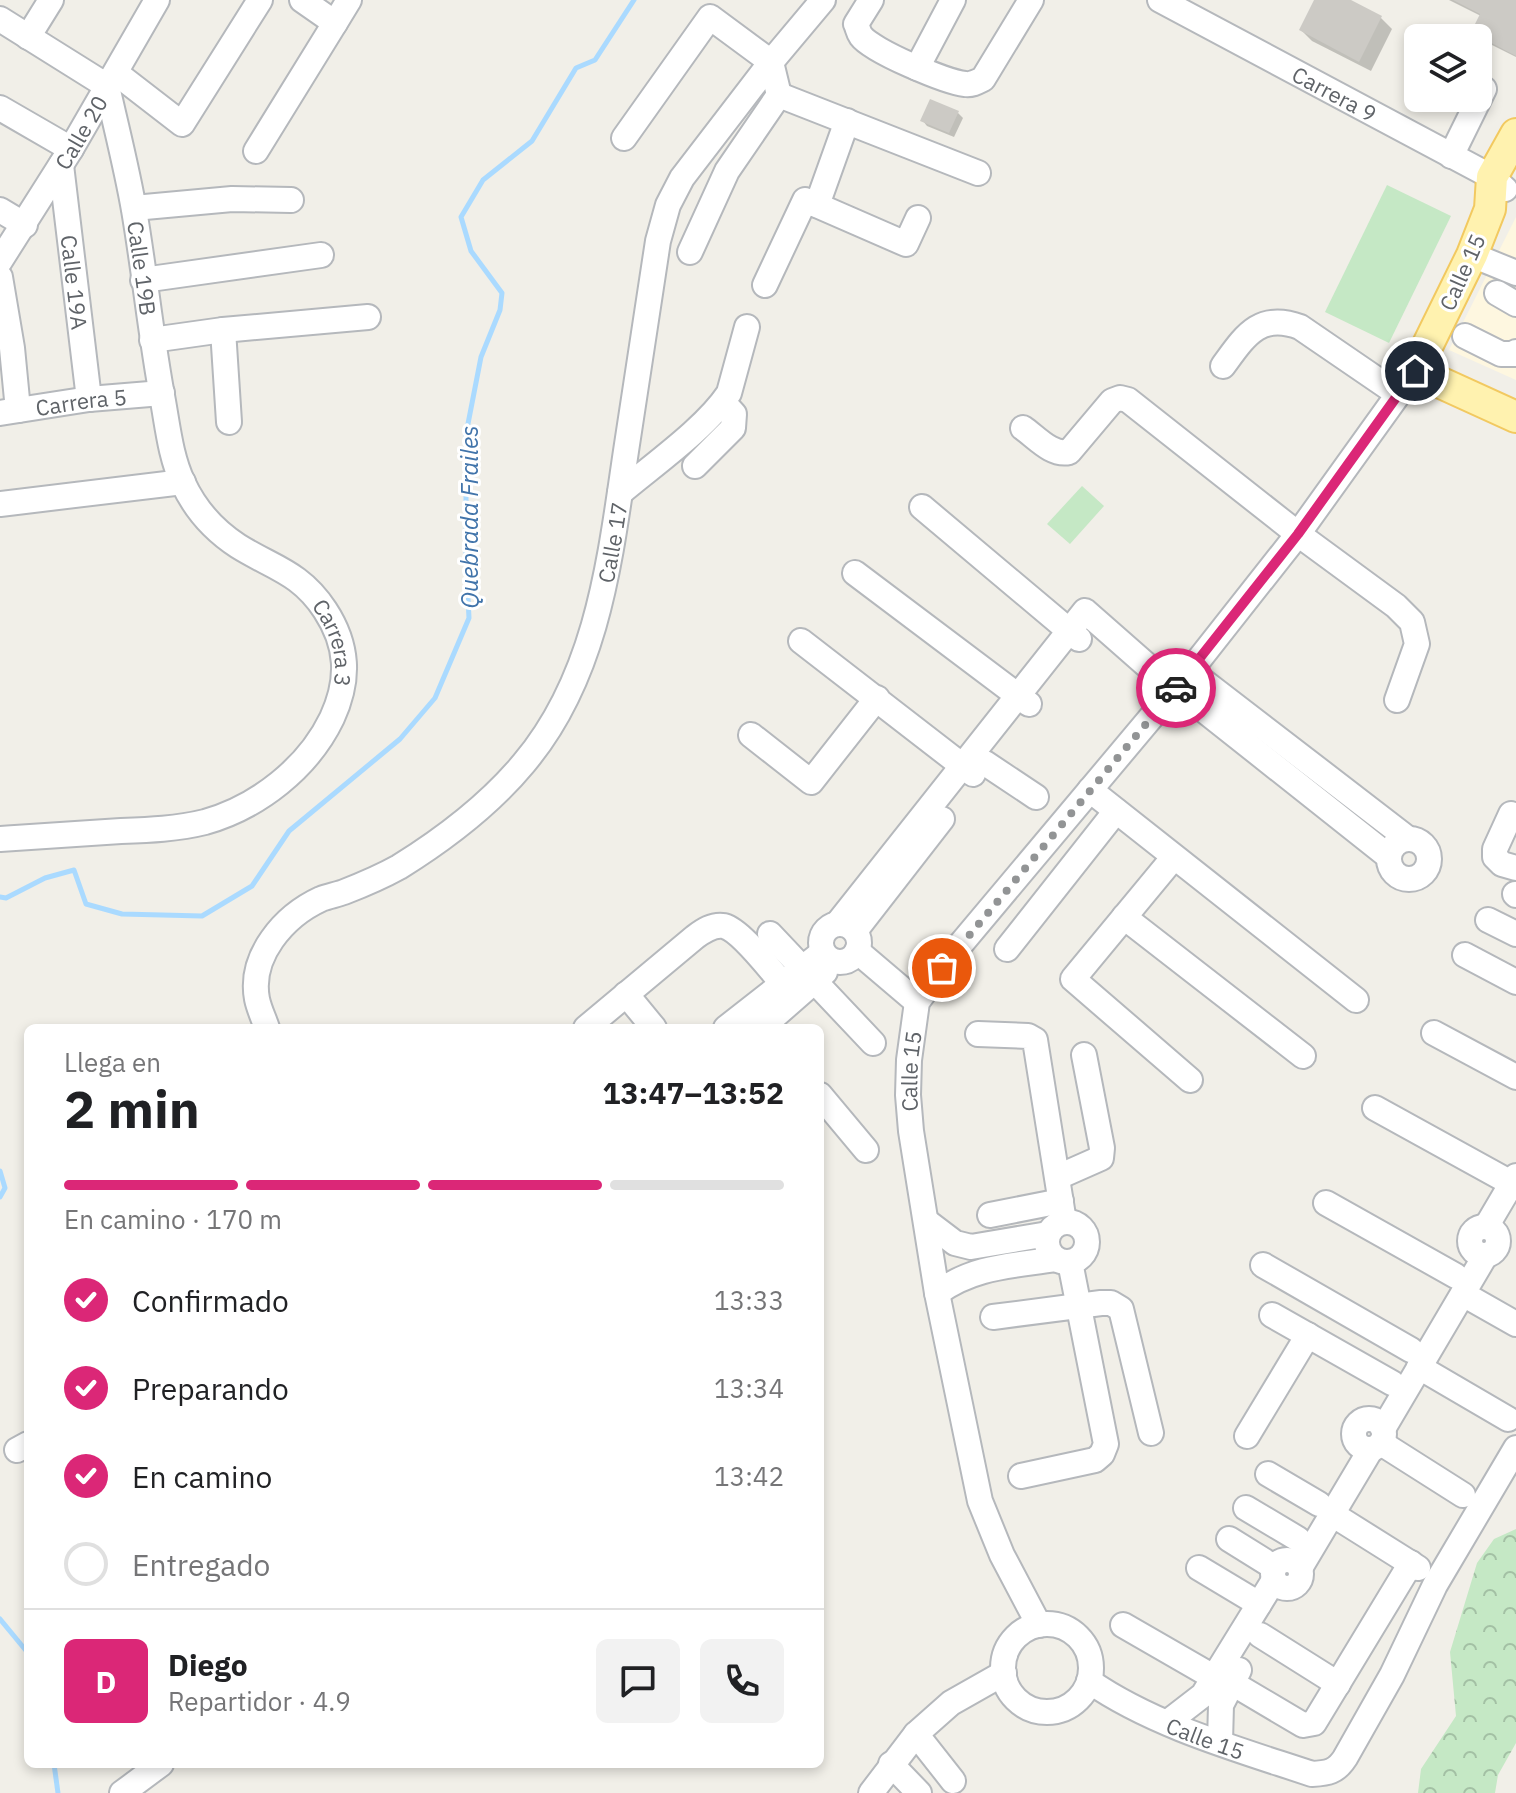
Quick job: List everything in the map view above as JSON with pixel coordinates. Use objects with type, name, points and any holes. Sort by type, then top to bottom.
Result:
[{"type":"main road","name":"Calle 15","points":[[1406,382],[1472,255],[1501,186],[1516,134]]},
{"type":"main road","points":[[1406,382],[1516,417]]},
{"type":"street","points":[[28,37],[51,0]]},
{"type":"street","name":"Calle 20","points":[[0,261],[66,157],[157,0]]},
{"type":"street","points":[[0,19],[111,80],[182,124],[260,0]]},
{"type":"street","points":[[302,0],[335,23]]},
{"type":"street","points":[[256,151],[349,0]]},
{"type":"street","name":"Calle 17","points":[[266,1024],[257,1001],[256,983],[262,962],[280,927],[321,899],[401,865],[475,811],[527,760],[554,721],[577,678],[591,642],[620,493],[658,241],[668,205],[682,178],[823,0]]},
{"type":"street","points":[[871,0],[856,24],[861,36],[917,68],[963,84],[974,84],[983,79],[1031,0]]},
{"type":"street","points":[[917,68],[953,0]]},
{"type":"street","name":"Carrera 9","points":[[1160,0],[1501,186]]},
{"type":"street","points":[[624,138],[710,17],[771,62],[779,95],[727,171],[690,252]]},
{"type":"street","name":"Calle 19B","points":[[111,80],[172,450]]},
{"type":"street","points":[[779,95],[978,173]]},
{"type":"street","points":[[0,108],[66,157]]},
{"type":"street","points":[[1451,156],[1473,112]]},
{"type":"street","points":[[817,205],[847,121]]},
{"type":"street","name":"Calle 19A","points":[[66,157],[89,399]]},
{"type":"street","points":[[134,208],[232,199],[291,200]]},
{"type":"street","points":[[765,285],[805,200],[906,244],[918,218]]},
{"type":"street","points":[[0,210],[25,225]]},
{"type":"street","points":[[143,280],[321,255]]},
{"type":"street","points":[[1472,255],[1516,273]]},
{"type":"street","points":[[0,277],[12,348],[9,412]]},
{"type":"street","points":[[152,340],[223,330],[368,317]]},
{"type":"street","points":[[1223,366],[1247,333],[1271,321],[1284,321],[1406,382]]},
{"type":"street","points":[[620,493],[723,402],[729,393],[747,327]]},
{"type":"street","points":[[223,330],[229,422]]},
{"type":"street","points":[[1465,336],[1501,354],[1516,352]]},
{"type":"street","name":"Calle 15","points":[[1039,1625],[1002,1555],[980,1501],[937,1293],[908,1095],[917,1002],[955,951],[1183,679],[1298,534],[1406,382]]},
{"type":"street","name":"Carrera 5","points":[[9,412],[89,399],[162,393]]},
{"type":"street","points":[[1023,428],[1062,454],[1069,452],[1112,401],[1120,398],[1128,400],[1298,534],[1396,606],[1412,622],[1417,644],[1397,700]]},
{"type":"street","points":[[695,466],[733,428],[732,408],[723,402]]},
{"type":"street","name":"Carrera 3","points":[[0,839],[167,829],[217,818],[254,800],[283,780],[308,757],[327,729],[340,698],[346,665],[332,622],[315,596],[293,575],[224,536],[200,511],[183,482],[172,450]]},
{"type":"street","points":[[0,504],[183,482]]},
{"type":"street","points":[[922,507],[1074,635]]},
{"type":"street","points":[[855,573],[1024,700]]},
{"type":"street","points":[[759,1023],[800,978],[842,944],[1090,615],[1151,669]]},
{"type":"street","points":[[801,641],[974,768],[1036,797]]},
{"type":"street","points":[[1183,679],[1407,838],[1417,840],[1425,847],[1429,866],[1423,875],[1414,880],[1404,880],[1389,867],[1388,856],[1392,848],[1407,838]]},
{"type":"street","points":[[1183,679],[1388,856]]},
{"type":"street","points":[[751,735],[811,782],[877,698]]},
{"type":"street","points":[[1090,790],[1356,1000]]},
{"type":"street","points":[[1007,949],[1116,811]]},
{"type":"street","points":[[1511,814],[1495,849],[1495,857],[1502,864],[1516,868]]},
{"type":"street","points":[[1174,857],[1073,979],[1190,1080]]},
{"type":"street","points":[[1124,917],[1303,1056]]},
{"type":"street","points":[[1488,920],[1516,934]]},
{"type":"street","points":[[591,1024],[695,937],[715,926],[723,926],[800,978],[873,1043]]},
{"type":"street","points":[[770,934],[800,978]]},
{"type":"street","points":[[842,944],[917,1002]]},
{"type":"street","points":[[1465,955],[1516,982]]},
{"type":"street","points":[[626,994],[651,1024]]},
{"type":"street","points":[[1434,1033],[1516,1077]]},
{"type":"street","points":[[978,1034],[1028,1036],[1035,1040],[1058,1177],[1058,1219],[1047,1248],[1063,1261],[1078,1306],[1106,1444],[1095,1460],[1021,1476]]},
{"type":"street","points":[[1058,1177],[1101,1158],[1102,1148],[1084,1055]]},
{"type":"street","points":[[824,1100],[866,1150]]},
{"type":"street","points":[[1220,1742],[1223,1680],[1259,1604],[1287,1567],[1372,1437],[1514,1188],[1375,1108]]},
{"type":"street","points":[[1326,1203],[1516,1324]]},
{"type":"street","points":[[937,1293],[977,1271],[1063,1261],[1082,1256],[1086,1250],[1086,1236],[1078,1225],[1058,1219],[990,1215]]},
{"type":"street","points":[[926,1221],[955,1243],[971,1247],[1058,1219]]},
{"type":"street","points":[[1263,1265],[1508,1419]]},
{"type":"street","points":[[993,1317],[1111,1303],[1121,1309],[1151,1433]]},
{"type":"street","points":[[1272,1315],[1392,1383]]},
{"type":"street","points":[[1247,1436],[1308,1335]]},
{"type":"street","points":[[1372,1437],[1392,1383],[1415,1359]]},
{"type":"street","points":[[1372,1437],[1463,1495]]},
{"type":"street","name":"Calle 15","points":[[1089,1681],[1115,1699],[1220,1742],[1312,1774],[1329,1773],[1339,1767],[1345,1758],[1392,1675],[1435,1585],[1516,1448]]},
{"type":"street","points":[[1123,1625],[1307,1726],[1317,1720],[1414,1565],[1268,1474]]},
{"type":"street","points":[[1246,1508],[1287,1567]]},
{"type":"street","points":[[1229,1539],[1287,1567]]},
{"type":"street","points":[[1168,1722],[1223,1680],[1260,1635],[1287,1567]]},
{"type":"street","points":[[1199,1568],[1259,1604]]},
{"type":"street","points":[[1052,1624],[1075,1634],[1089,1655],[1089,1681],[1083,1693],[1074,1703],[1050,1712],[1024,1705],[1014,1697],[1004,1673],[1004,1660],[1016,1636],[1039,1625],[1052,1624]]},
{"type":"street","points":[[1260,1635],[1338,1684]]},
{"type":"street","points":[[871,1793],[916,1734],[951,1703],[1004,1673]]},
{"type":"street","points":[[916,1734],[954,1789]]},
{"type":"street","points":[[891,1764],[919,1793]]},
{"type":"street","points":[[135,1789],[157,1768]]},
{"type":"shaded area","points":[[1516,217],[1516,380],[1449,350]]},
{"type":"green space","points":[[1387,185],[1451,216],[1389,343],[1325,312]]},
{"type":"green space","points":[[1082,486],[1104,506],[1070,544],[1047,524]]},
{"type":"green space","points":[[1516,1529],[1516,1743],[1498,1775],[1495,1793],[1418,1793],[1421,1769],[1456,1716],[1450,1652],[1477,1563],[1494,1539]]},
{"type":"building","points":[[1314,0],[1351,0],[1382,16],[1359,62],[1299,30]]},
{"type":"building","points":[[1453,0],[1516,0],[1516,56],[1492,43],[1492,24],[1475,24],[1480,14]]},
{"type":"building","points":[[930,99],[959,111],[949,133],[920,121]]},
{"type":"waterway","name":"Quebrada Frailes","points":[[0,897],[6,898],[45,878],[74,870],[86,904],[122,914],[202,916],[252,886],[289,831],[400,739],[435,698],[469,618],[466,434],[481,357],[500,310],[502,293],[471,251],[461,217],[483,180],[532,141],[576,68],[595,60],[634,0]]},
{"type":"waterway","name":"Quebrada Frailes","points":[[0,1171],[5,1188],[0,1197]]},
{"type":"waterway","name":"Quebrada Frailes","points":[[0,1619],[24,1648]]},
{"type":"waterway","name":"Quebrada Frailes","points":[[55,1768],[58,1793]]},
{"type":"way so far","points":[[942,968],[1176,688]]},
{"type":"route","points":[[1176,688],[1298,534],[1415,371]]}]
